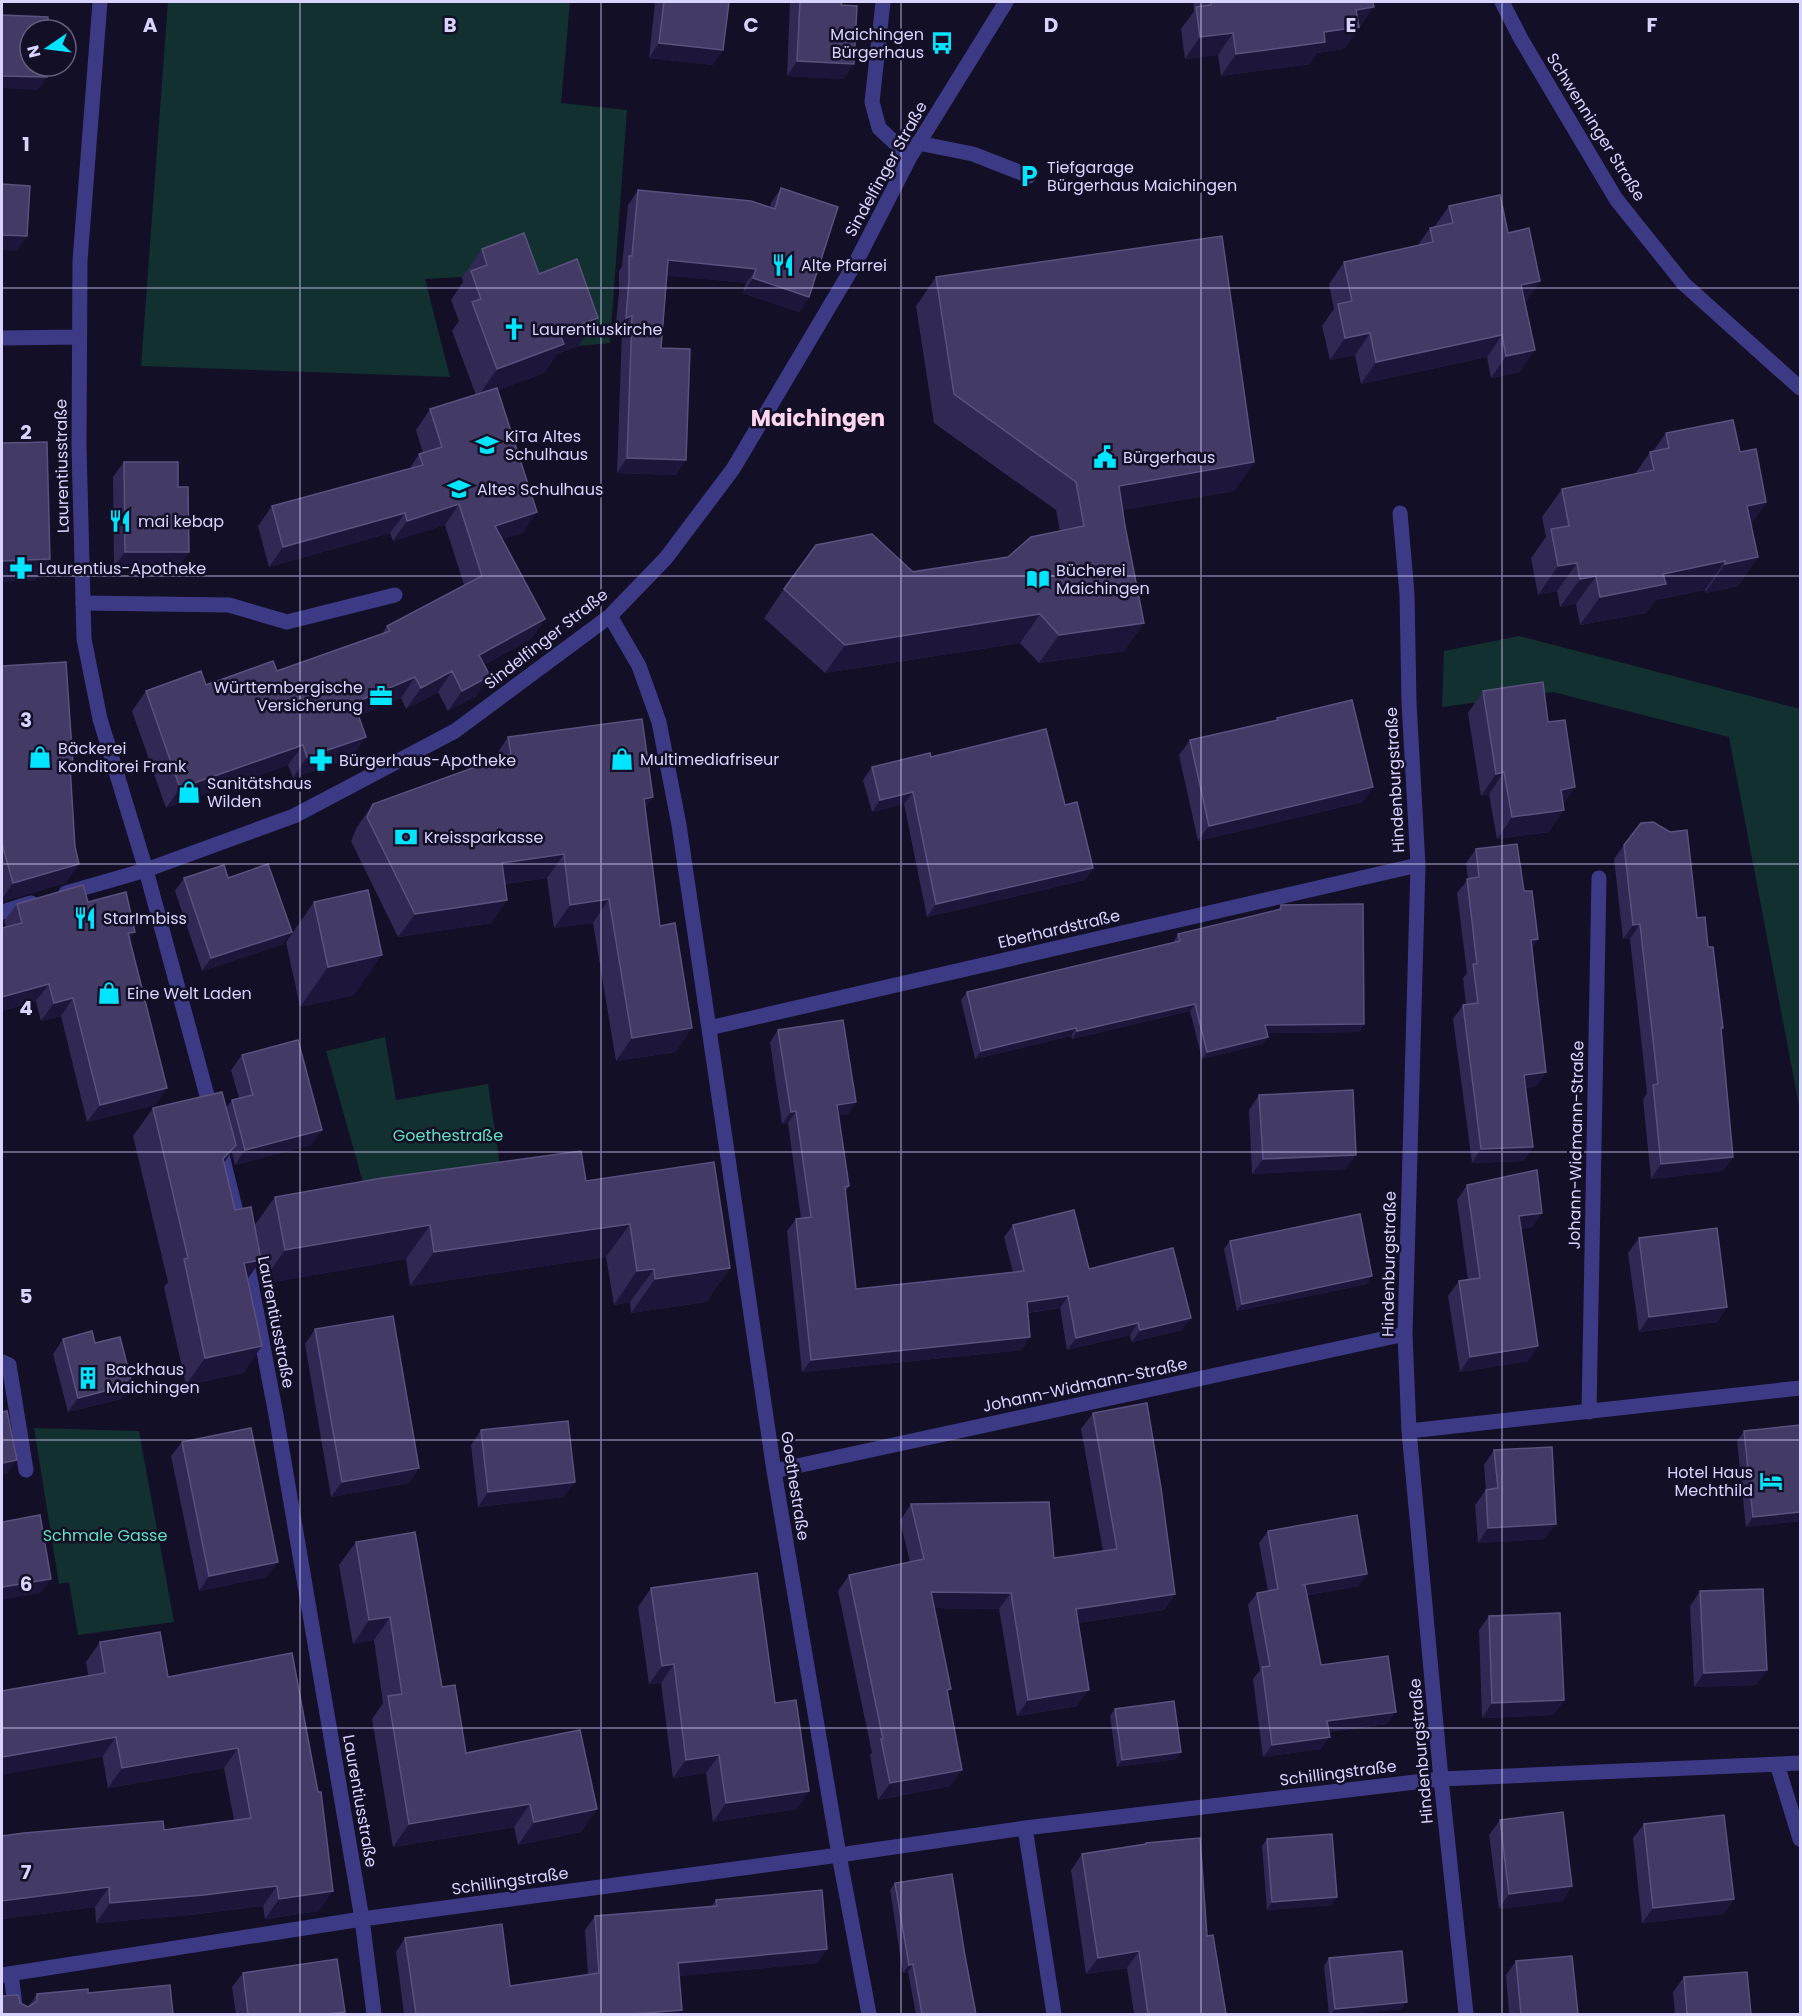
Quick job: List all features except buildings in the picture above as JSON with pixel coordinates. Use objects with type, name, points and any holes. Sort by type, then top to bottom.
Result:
[{"type":"street","name":"Laurentiusstraße","points":[[100,2],[80,261],[78,337],[84,639],[99,719],[147,870],[238,1215],[276,1415],[362,1919],[374,2014]]},
{"type":"street","points":[[884,2],[872,102],[879,128],[910,157]]},
{"type":"street","name":"Sindelfinger Straße","points":[[2,912],[147,870],[294,816],[455,731],[610,616],[666,558],[730,475],[857,260],[918,142],[1006,2]]},
{"type":"street","name":"Schwenninger Straße","points":[[1502,2],[1521,39],[1616,199],[1684,284],[1800,388]]},
{"type":"street","points":[[918,142],[973,154],[1029,176]]},
{"type":"street","points":[[2,338],[78,337]]},
{"type":"street","name":"Hindenburgstraße","points":[[1400,513],[1407,594],[1409,702],[1418,865],[1405,1334],[1409,1431],[1441,1779],[1466,2014]]},
{"type":"street","points":[[83,603],[229,605],[287,622],[395,595]]},
{"type":"street","name":"Goethestraße","points":[[610,616],[639,666],[659,722],[679,825],[774,1471],[839,1855],[869,2014]]},
{"type":"street","name":"Eberhardstraße","points":[[709,1028],[1418,865]]},
{"type":"street","name":"Johann-Widmann-Straße","points":[[1588,1412],[1599,878]]},
{"type":"street","name":"Johann-Widmann-Straße","points":[[774,1471],[1405,1334]]},
{"type":"street","points":[[2,1362],[9,1365],[26,1470]]},
{"type":"street","points":[[1409,1431],[1800,1388]]},
{"type":"street","name":"Schillingstraße","points":[[6,1975],[362,1919],[1025,1828],[1441,1779],[1800,1763]]},
{"type":"street","points":[[1777,1764],[1800,1839]]},
{"type":"street","points":[[1025,1828],[1054,2014]]},
{"type":"street","points":[[6,1975],[16,2014]]},
{"type":"green space","points":[[168,2],[570,2],[561,103],[627,110],[610,343],[578,346],[557,288],[504,262],[462,277],[425,279],[450,377],[141,366]]},
{"type":"green space","points":[[1519,636],[1800,709],[1800,1111],[1729,737],[1553,692],[1442,707],[1444,651]]},
{"type":"green space","name":"Goethestraße","points":[[385,1037],[396,1100],[488,1084],[501,1172],[364,1186],[326,1051]]},
{"type":"green space","name":"Schmale Gasse","points":[[34,1428],[139,1431],[174,1622],[78,1635],[69,1582],[59,1584]]},
{"type":"place","name":"Maichingen Bürgerhaus","points":[[942,43]]},
{"type":"place","name":"Tiefgarage Bürgerhaus Maichingen","points":[[1029,176]]},
{"type":"place","name":"Alte Pfarrei","points":[[783,265]]},
{"type":"place","name":"Laurentiuskirche","points":[[514,329]]},
{"type":"place","name":"KiTa Altes Schulhaus","points":[[487,445]]},
{"type":"place","name":"Bürgerhaus","points":[[1105,457]]},
{"type":"place","name":"Altes Schulhaus","points":[[459,489]]},
{"type":"place","name":"mai kebap","points":[[120,521]]},
{"type":"place","name":"Laurentius-Apotheke","points":[[21,568]]},
{"type":"place","name":"Bücherei Maichingen","points":[[1038,579]]},
{"type":"place","name":"Württembergische Versicherung","points":[[381,696]]},
{"type":"place","name":"Bäckerei Konditorei Frank","points":[[40,757]]},
{"type":"place","name":"Multimediafriseur","points":[[622,759]]},
{"type":"place","name":"Bürgerhaus-Apotheke","points":[[321,760]]},
{"type":"place","name":"Sanitätshaus Wilden","points":[[189,792]]},
{"type":"place","name":"Kreissparkasse","points":[[406,837]]},
{"type":"place","name":"StarImbiss","points":[[85,918]]},
{"type":"place","name":"Eine Welt Laden","points":[[109,993]]},
{"type":"place","name":"Backhaus Maichingen","points":[[88,1378]]},
{"type":"place","name":"Hotel Haus Mechthild","points":[[1771,1481]]},
{"type":"district","name":"Maichingen","points":[[818,418]]}]
